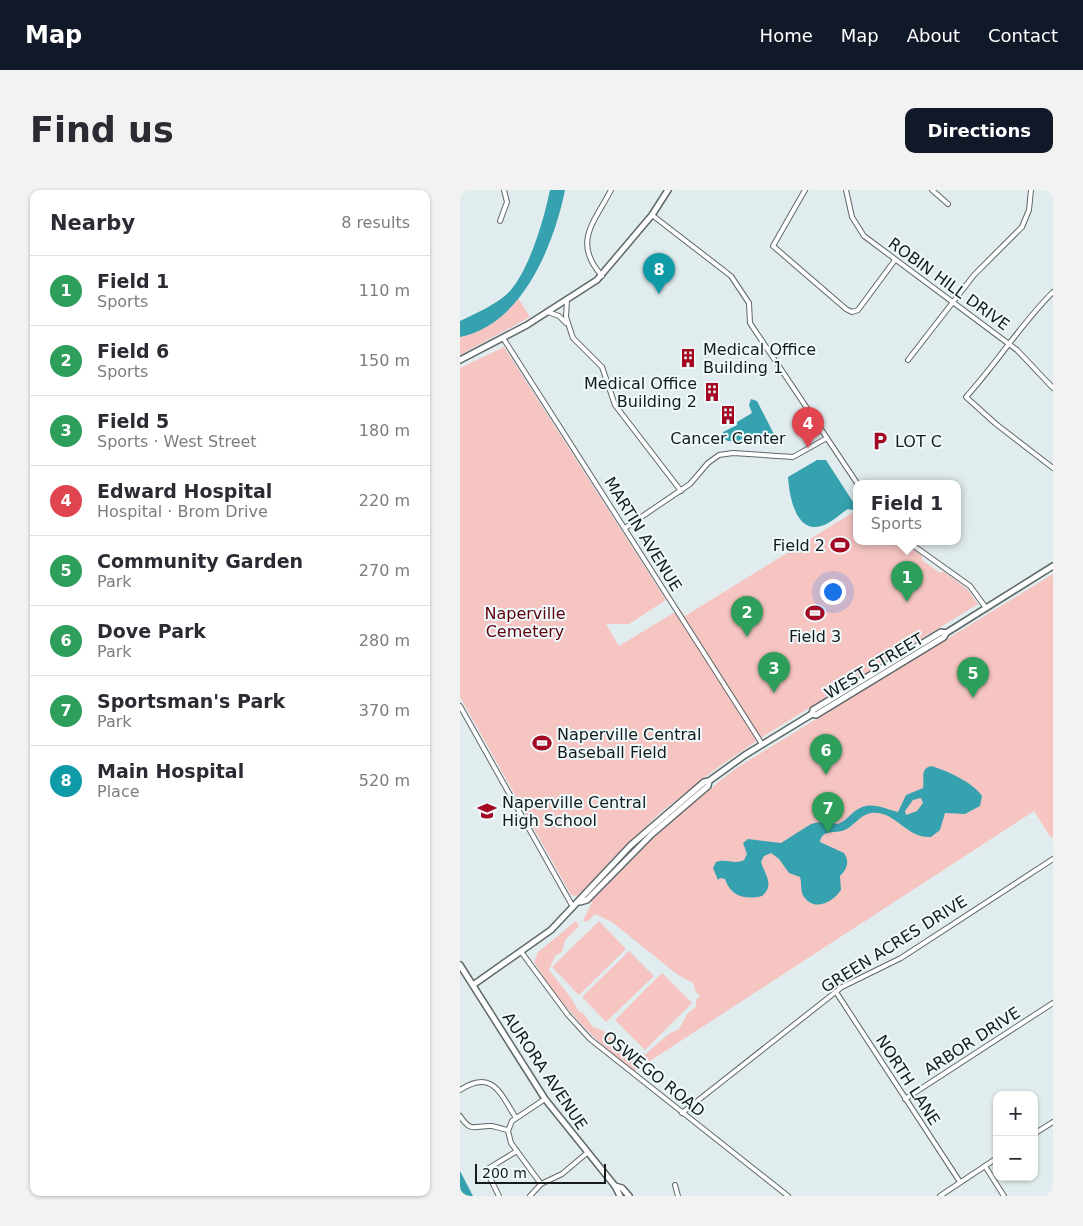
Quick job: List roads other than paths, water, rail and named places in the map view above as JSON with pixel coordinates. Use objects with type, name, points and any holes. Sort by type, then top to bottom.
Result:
[{"type":"street","points":[[500,220],[506,202],[504,190]]},
{"type":"street","points":[[602,276],[589,256],[585,244],[611,190]]},
{"type":"street","points":[[460,360],[548,312],[602,276],[652,216],[668,190]]},
{"type":"street","points":[[805,190],[773,246],[794,262],[818,286],[846,309],[854,312],[858,310],[895,260]]},
{"type":"street","name":"ROBIN HILL DRIVE","points":[[846,190],[852,217],[860,231],[872,244],[1024,355],[1040,377],[1053,388]]},
{"type":"street","points":[[932,190],[948,204]]},
{"type":"street","points":[[908,360],[974,275],[1022,227],[1030,210],[1031,190]]},
{"type":"street","points":[[652,216],[731,276],[750,303],[750,322],[855,480]]},
{"type":"street","points":[[1052,294],[1027,319],[986,376],[966,397],[996,424],[1053,468]]},
{"type":"street","points":[[567,300],[565,311],[567,325]]},
{"type":"street","points":[[548,312],[559,316],[567,325],[577,343],[603,369],[615,405],[681,491]]},
{"type":"street","name":"MARTIN AVENUE","points":[[503,338],[762,744]]},
{"type":"street","points":[[625,528],[681,491],[695,480],[708,463],[719,455],[732,453],[792,457],[827,438]]},
{"type":"street","points":[[913,545],[970,586],[986,608]]},
{"type":"street","name":"WEST STREET","points":[[473,985],[522,953],[552,930],[580,902],[586,900],[652,834],[708,786],[709,781],[762,744],[812,714],[813,710],[941,632],[946,633],[1053,566]]},
{"type":"street","points":[[460,706],[574,908]]},
{"type":"street","name":"GREEN ACRES DRIVE","points":[[682,1114],[836,992],[867,973],[901,958],[1053,859]]},
{"type":"street","name":"OSWEGO ROAD","points":[[522,953],[559,1003],[586,1034],[682,1114],[788,1196]]},
{"type":"street","name":"AURORA AVENUE","points":[[460,965],[545,1099],[615,1186],[620,1196]]},
{"type":"street","name":"NORTH LANE","points":[[836,992],[960,1182]]},
{"type":"street","name":"ARBOR DRIVE","points":[[905,1099],[1053,1003]]},
{"type":"street","points":[[460,1090],[474,1082],[483,1081],[494,1086],[516,1118]]},
{"type":"street","points":[[541,1184],[509,1140],[508,1130],[516,1118],[545,1099]]},
{"type":"street","points":[[460,1116],[464,1123],[473,1128],[492,1126],[508,1130]]},
{"type":"street","points":[[1038,1131],[1053,1122]]},
{"type":"street","points":[[499,1196],[488,1174],[489,1168],[517,1151]]},
{"type":"street","points":[[530,1196],[541,1184],[562,1174],[587,1153]]},
{"type":"street","points":[[940,1196],[993,1161]]},
{"type":"street","points":[[985,1166],[1004,1196]]},
{"type":"street","points":[[675,1185],[678,1196]]},
{"type":"street","name":"AURORA AVENUE","points":[[615,1186],[622,1188],[628,1196]]},
{"type":"water","points":[[550,190],[565,190],[553,234],[532,280],[518,300],[501,317],[482,329],[460,337],[460,321],[499,300],[510,291],[524,270],[535,243]]},
{"type":"water","points":[[751,399],[757,401],[778,442],[728,441],[723,438],[723,432],[737,425],[737,422],[752,413],[749,405]]},
{"type":"water","points":[[817,460],[826,460],[853,502],[853,510],[848,509],[821,526],[812,527],[805,524],[799,518],[792,502],[788,477]]},
{"type":"water","points":[[931,766],[944,771],[973,786],[982,796],[980,806],[965,814],[945,813],[940,830],[931,837],[915,834],[880,813],[867,814],[842,831],[825,834],[820,842],[844,853],[847,862],[846,868],[840,876],[841,890],[824,904],[818,905],[808,901],[803,895],[800,877],[789,873],[779,859],[771,853],[764,856],[761,862],[768,880],[768,888],[762,896],[750,898],[739,896],[731,890],[725,879],[720,878],[718,880],[713,868],[716,862],[744,860],[747,854],[743,843],[748,839],[781,843],[811,824],[823,821],[838,824],[860,808],[871,805],[898,812],[906,795],[923,788],[924,772],[927,767]],"holes":[[[921,798],[923,803],[917,811],[906,815],[905,811],[913,800]]]},
{"type":"water","points":[[460,1171],[473,1196],[460,1196]]},
{"type":"place","name":"Main Hospital","points":[[659,294]]},
{"type":"place","name":"Medical Office Building 1","points":[[688,358]]},
{"type":"place","name":"Medical Office Building 2","points":[[712,392]]},
{"type":"place","name":"Cancer Center","points":[[728,415]]},
{"type":"place","name":"LOT C","points":[[880,441]]},
{"type":"place","name":"Edward Hospital","points":[[808,448]]},
{"type":"place","name":"Field 2","points":[[840,545]]},
{"type":"place","name":"Field 1","points":[[907,602]]},
{"type":"place","name":"Field 3","points":[[815,613]]},
{"type":"place","name":"Field 6","points":[[747,637]]},
{"type":"place","name":"Field 5","points":[[774,693]]},
{"type":"place","name":"Community Garden","points":[[973,698]]},
{"type":"place","name":"Naperville Central Baseball Field","points":[[542,743]]},
{"type":"place","name":"Dove Park","points":[[826,775]]},
{"type":"place","name":"Naperville Central High School","points":[[487,811]]},
{"type":"place","name":"Sportsman's Park","points":[[828,833]]},
{"type":"park label","name":"Naperville Cemetery","points":[[525,622]]}]
